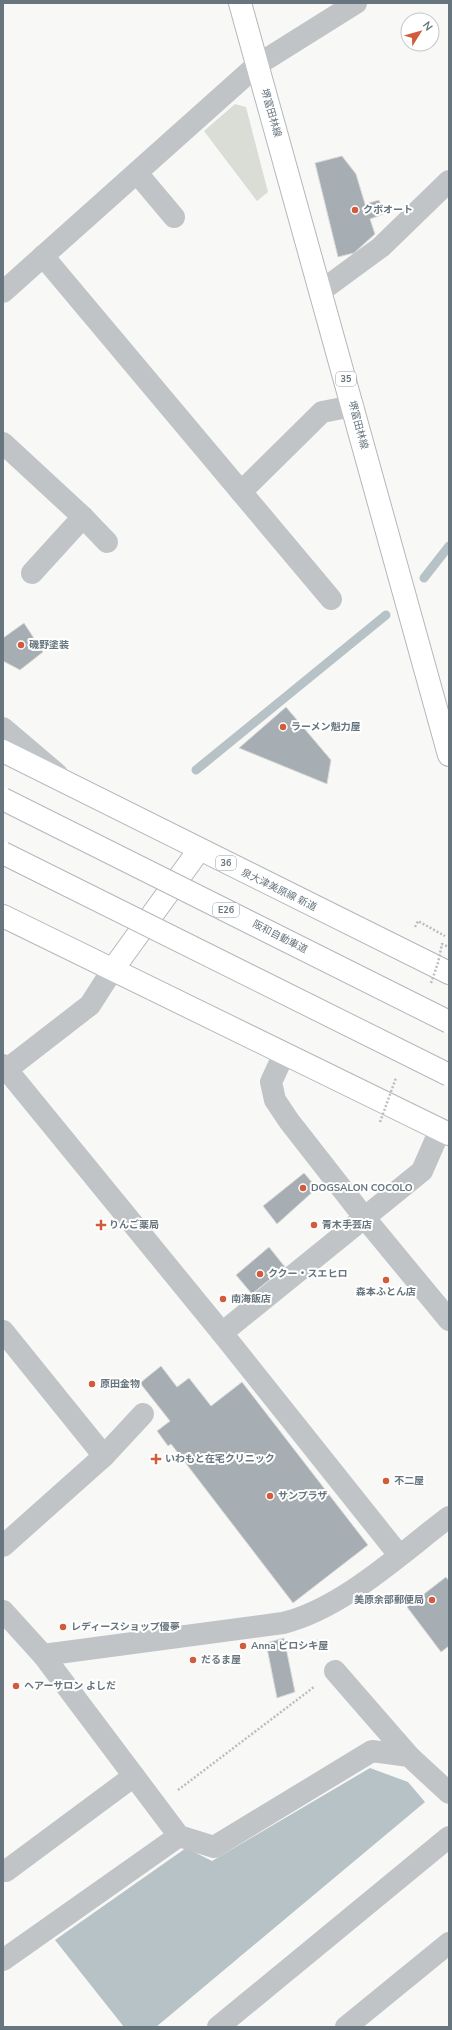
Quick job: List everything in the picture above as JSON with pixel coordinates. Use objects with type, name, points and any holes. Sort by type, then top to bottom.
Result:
[{"type":"main road","name":"堺富田林線","points":[[240,3],[449,755]]},
{"type":"main road","name":"泉大津美原線 新道","points":[[3,751],[199,850],[449,973]]},
{"type":"main road","name":"阪和自動車道","points":[[3,799],[449,1022]]},
{"type":"main road","points":[[113,969],[199,850]]},
{"type":"main road","points":[[3,853],[449,1075]]},
{"type":"main road","points":[[3,916],[445,1132]]},
{"type":"street","points":[[3,292],[257,65],[356,3]]},
{"type":"street","points":[[137,173],[174,217]]},
{"type":"street","points":[[321,291],[381,247],[449,181]]},
{"type":"street","points":[[43,256],[331,599]]},
{"type":"street","points":[[241,492],[322,412],[353,406]]},
{"type":"street","points":[[3,442],[83,517],[107,542]]},
{"type":"street","points":[[32,573],[83,517]]},
{"type":"street","points":[[3,728],[73,786]]},
{"type":"street","points":[[113,969],[90,1006],[5,1067],[222,1333],[399,1555]]},
{"type":"street","points":[[284,1054],[271,1082],[275,1100],[289,1121],[364,1217],[449,1320]]},
{"type":"street","points":[[222,1333],[422,1171],[445,1132]]},
{"type":"street","points":[[3,1331],[104,1456]]},
{"type":"street","points":[[3,1546],[104,1456],[143,1414]]},
{"type":"street","points":[[42,1655],[283,1623],[305,1618],[355,1589],[449,1517]]},
{"type":"street","points":[[3,1611],[42,1655],[180,1836],[214,1847],[372,1751],[409,1756]]},
{"type":"street","points":[[335,1671],[409,1756],[449,1793]]},
{"type":"street","points":[[6,1872],[134,1776]]},
{"type":"street","points":[[3,1960],[180,1836]]},
{"type":"street","points":[[218,2027],[449,1837]]},
{"type":"street","points":[[346,2027],[449,1943]]},
{"type":"path","points":[[157,1806],[335,1671],[305,1618]]},
{"type":"shaded area","points":[[235,104],[246,107],[268,192],[257,201],[204,131]]},
{"type":"shaded area","points":[[370,1768],[408,1782],[425,1802],[156,2027],[124,2027],[55,1940],[186,1848],[212,1861]]},
{"type":"building","points":[[342,156],[356,174],[365,204],[379,200],[384,214],[370,219],[375,234],[354,253],[338,257],[315,163]]},
{"type":"building","name":"磯野塗装","points":[[24,623],[43,652],[20,670],[3,661],[3,638]]},
{"type":"building","name":"ラーメン魁力屋","points":[[286,707],[331,760],[327,784],[239,748]]},
{"type":"building","points":[[304,1173],[317,1188],[277,1224],[263,1206]]},
{"type":"building","points":[[269,1247],[285,1267],[252,1294],[236,1275]]},
{"type":"building","name":"サンプラザ","points":[[161,1366],[177,1387],[189,1378],[211,1406],[242,1382],[368,1545],[293,1603],[171,1444],[168,1446],[157,1431],[170,1421],[140,1383]]},
{"type":"building","points":[[446,1577],[449,1581],[449,1646],[441,1652],[407,1607]]},
{"type":"building","points":[[284,1638],[295,1692],[277,1698],[266,1643]]},
{"type":"waterway","points":[[424,578],[449,546]]},
{"type":"waterway","points":[[196,770],[386,615]]},
{"type":"place","name":"クボオート","points":[[355,210]]},
{"type":"place","name":"磯野塗装","points":[[21,645]]},
{"type":"place","name":"ラーメン魁力屋","points":[[283,727]]},
{"type":"place","name":"DOGSALON COCOLO","points":[[303,1188]]},
{"type":"place","name":"りんご薬局","points":[[101,1225]]},
{"type":"place","name":"青木手芸店","points":[[314,1225]]},
{"type":"place","name":"ククー・スエヒロ","points":[[260,1274]]},
{"type":"place","name":"森本ふとん店","points":[[386,1280]]},
{"type":"place","name":"南海飯店","points":[[223,1299]]},
{"type":"place","name":"原田金物","points":[[92,1384]]},
{"type":"place","name":"いわもと在宅クリニック","points":[[156,1459]]},
{"type":"place","name":"不二屋","points":[[386,1481]]},
{"type":"place","name":"サンプラザ","points":[[270,1496]]},
{"type":"place","name":"美原余部郵便局","points":[[432,1600]]},
{"type":"place","name":"レディースショップ優夢","points":[[63,1627]]},
{"type":"place","name":"Anna ピロシキ屋","points":[[243,1646]]},
{"type":"place","name":"だるま屋","points":[[193,1660]]},
{"type":"place","name":"ヘアーサロン よしだ","points":[[16,1686]]}]
